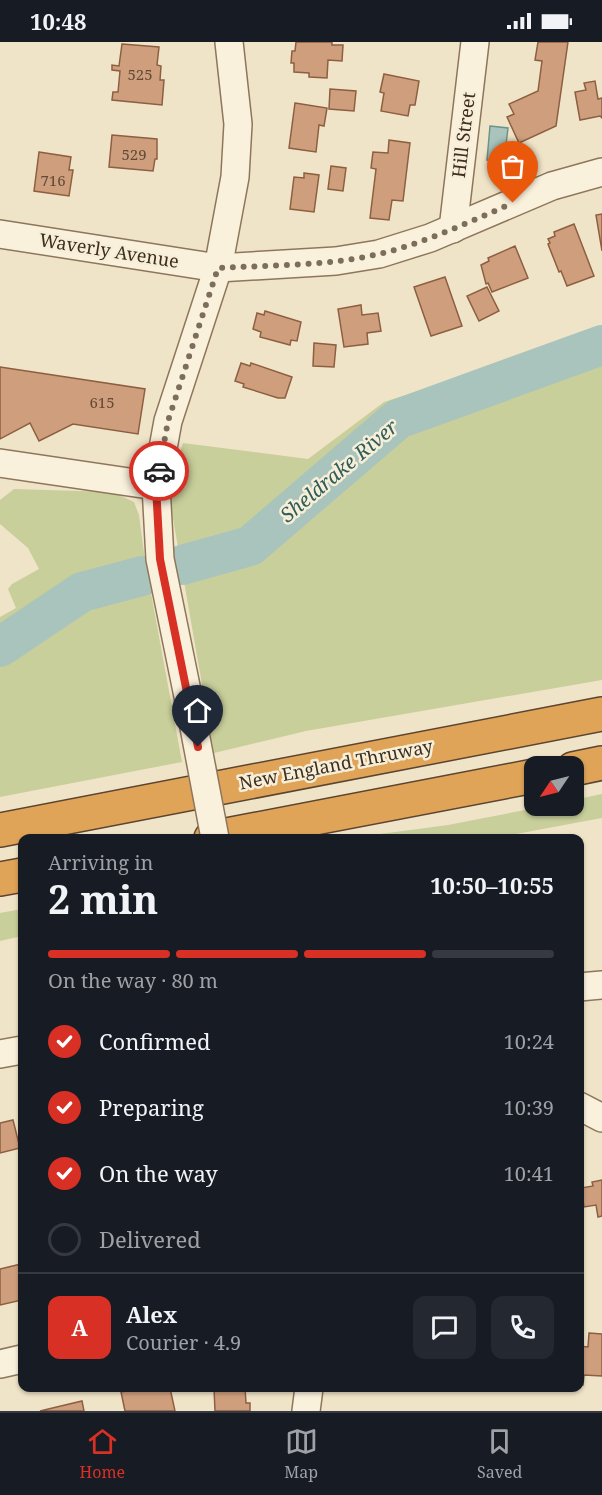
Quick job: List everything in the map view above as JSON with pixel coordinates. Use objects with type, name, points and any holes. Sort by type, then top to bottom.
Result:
[{"type":"highway","name":"New England Thruway","points":[[0,830],[602,714]]},
{"type":"highway","points":[[584,767],[602,763]]},
{"type":"highway","points":[[234,834],[524,778]]},
{"type":"highway","points":[[0,879],[18,876]]},
{"type":"street","points":[[212,834],[189,701],[160,559],[156,486],[168,421],[218,268],[235,177],[238,124],[229,42]]},
{"type":"street","name":"Hill Street","points":[[453,229],[475,42]]},
{"type":"street","name":"Waverly Avenue","points":[[0,234],[218,268],[336,261],[379,254],[453,229],[552,186],[602,172]]},
{"type":"street","points":[[0,463],[156,486]]},
{"type":"street","points":[[584,986],[602,984]]},
{"type":"street","points":[[0,1054],[18,1051]]},
{"type":"street","points":[[584,1109],[602,1118]]},
{"type":"street","points":[[0,1364],[18,1360]]},
{"type":"street","points":[[306,1411],[308,1392]]},
{"type":"green space","points":[[602,332],[602,680],[306,731],[214,753],[168,490],[183,443],[308,459],[384,402]]},
{"type":"green space","points":[[14,489],[113,492],[134,502],[139,515],[145,560],[182,762],[0,797],[0,617],[16,608],[8,589],[12,584],[39,569],[28,548],[0,524],[0,500]]},
{"type":"green space","points":[[602,794],[602,818],[516,834],[380,834],[448,825],[524,810],[524,816],[584,816],[584,798]]},
{"type":"green space","points":[[18,910],[18,937],[0,941],[0,913]]},
{"type":"water","points":[[490,126],[508,128],[504,162],[487,160]]},
{"type":"building","points":[[296,42],[332,42],[332,45],[343,45],[342,61],[328,60],[327,78],[309,77],[309,73],[294,72],[294,63],[291,63],[292,51],[295,51]]},
{"type":"building","points":[[538,42],[568,42],[556,126],[519,143],[507,117],[514,114],[509,104],[538,91],[542,61],[535,60]]},
{"type":"building","points":[[122,44],[159,47],[157,65],[161,66],[160,80],[164,80],[162,105],[112,100],[113,92],[118,92],[120,71],[112,70],[112,65],[119,66]]},
{"type":"building","points":[[384,74],[419,81],[415,105],[410,105],[408,116],[381,111],[384,93],[380,92]]},
{"type":"building","points":[[595,81],[598,99],[602,98],[602,118],[600,116],[580,120],[575,92],[586,90],[584,83]]},
{"type":"building","points":[[330,89],[356,91],[354,111],[329,109]]},
{"type":"building","points":[[295,103],[327,108],[324,126],[319,125],[316,152],[289,148]]},
{"type":"building","points":[[112,135],[157,139],[157,159],[155,159],[153,171],[109,167]]},
{"type":"building","points":[[389,140],[410,143],[403,201],[392,200],[389,220],[370,218],[376,169],[371,168],[373,152],[388,153]]},
{"type":"building","points":[[39,152],[71,157],[69,170],[73,170],[69,196],[34,191]]},
{"type":"building","points":[[331,166],[346,168],[343,191],[328,189]]},
{"type":"building","points":[[304,173],[319,175],[314,212],[290,209],[294,177],[304,178]]},
{"type":"building","points":[[602,214],[602,251],[596,215]]},
{"type":"building","points":[[574,224],[594,276],[567,286],[561,271],[559,272],[548,239],[555,236],[554,232]]},
{"type":"building","points":[[515,246],[528,278],[492,292],[488,283],[486,284],[481,265],[489,261],[488,258]]},
{"type":"building","points":[[445,277],[462,326],[431,336],[414,287]]},
{"type":"building","points":[[487,287],[499,311],[479,321],[467,296]]},
{"type":"building","points":[[361,305],[362,315],[378,313],[381,331],[367,333],[368,344],[344,347],[338,309]]},
{"type":"building","points":[[265,311],[301,322],[297,341],[291,340],[290,345],[260,337],[261,332],[253,329],[257,313],[264,315]]},
{"type":"building","points":[[314,343],[336,345],[334,367],[313,366]]},
{"type":"building","points":[[241,363],[250,366],[251,363],[292,377],[285,398],[243,387],[244,384],[235,381]]},
{"type":"building","points":[[0,367],[145,389],[138,434],[73,424],[39,441],[30,423],[0,439]]},
{"type":"building","points":[[13,1120],[18,1148],[0,1153],[0,1123]]},
{"type":"building","points":[[602,1180],[602,1216],[598,1217],[596,1205],[584,1207],[584,1188],[593,1186],[592,1182]]},
{"type":"building","points":[[18,1265],[18,1301],[0,1305],[0,1269]]},
{"type":"building","points":[[589,1333],[602,1334],[602,1376],[584,1375],[584,1347],[588,1347]]},
{"type":"building","points":[[121,1392],[171,1392],[175,1411],[125,1411]]},
{"type":"building","points":[[214,1392],[245,1392],[246,1403],[250,1403],[250,1411],[215,1411]]},
{"type":"building","points":[[82,1401],[84,1411],[40,1411]]},
{"type":"waterway","name":"Sheldrake River","points":[[182,565],[250,546],[398,419],[602,345]]},
{"type":"waterway","name":"Sheldrake River","points":[[0,647],[82,592],[142,576]]},
{"type":"way so far","points":[[159,471],[168,421],[218,268],[336,261],[379,254],[430,238],[513,203]]},
{"type":"route","points":[[159,471],[156,486],[156,519],[160,559],[198,747]]}]
